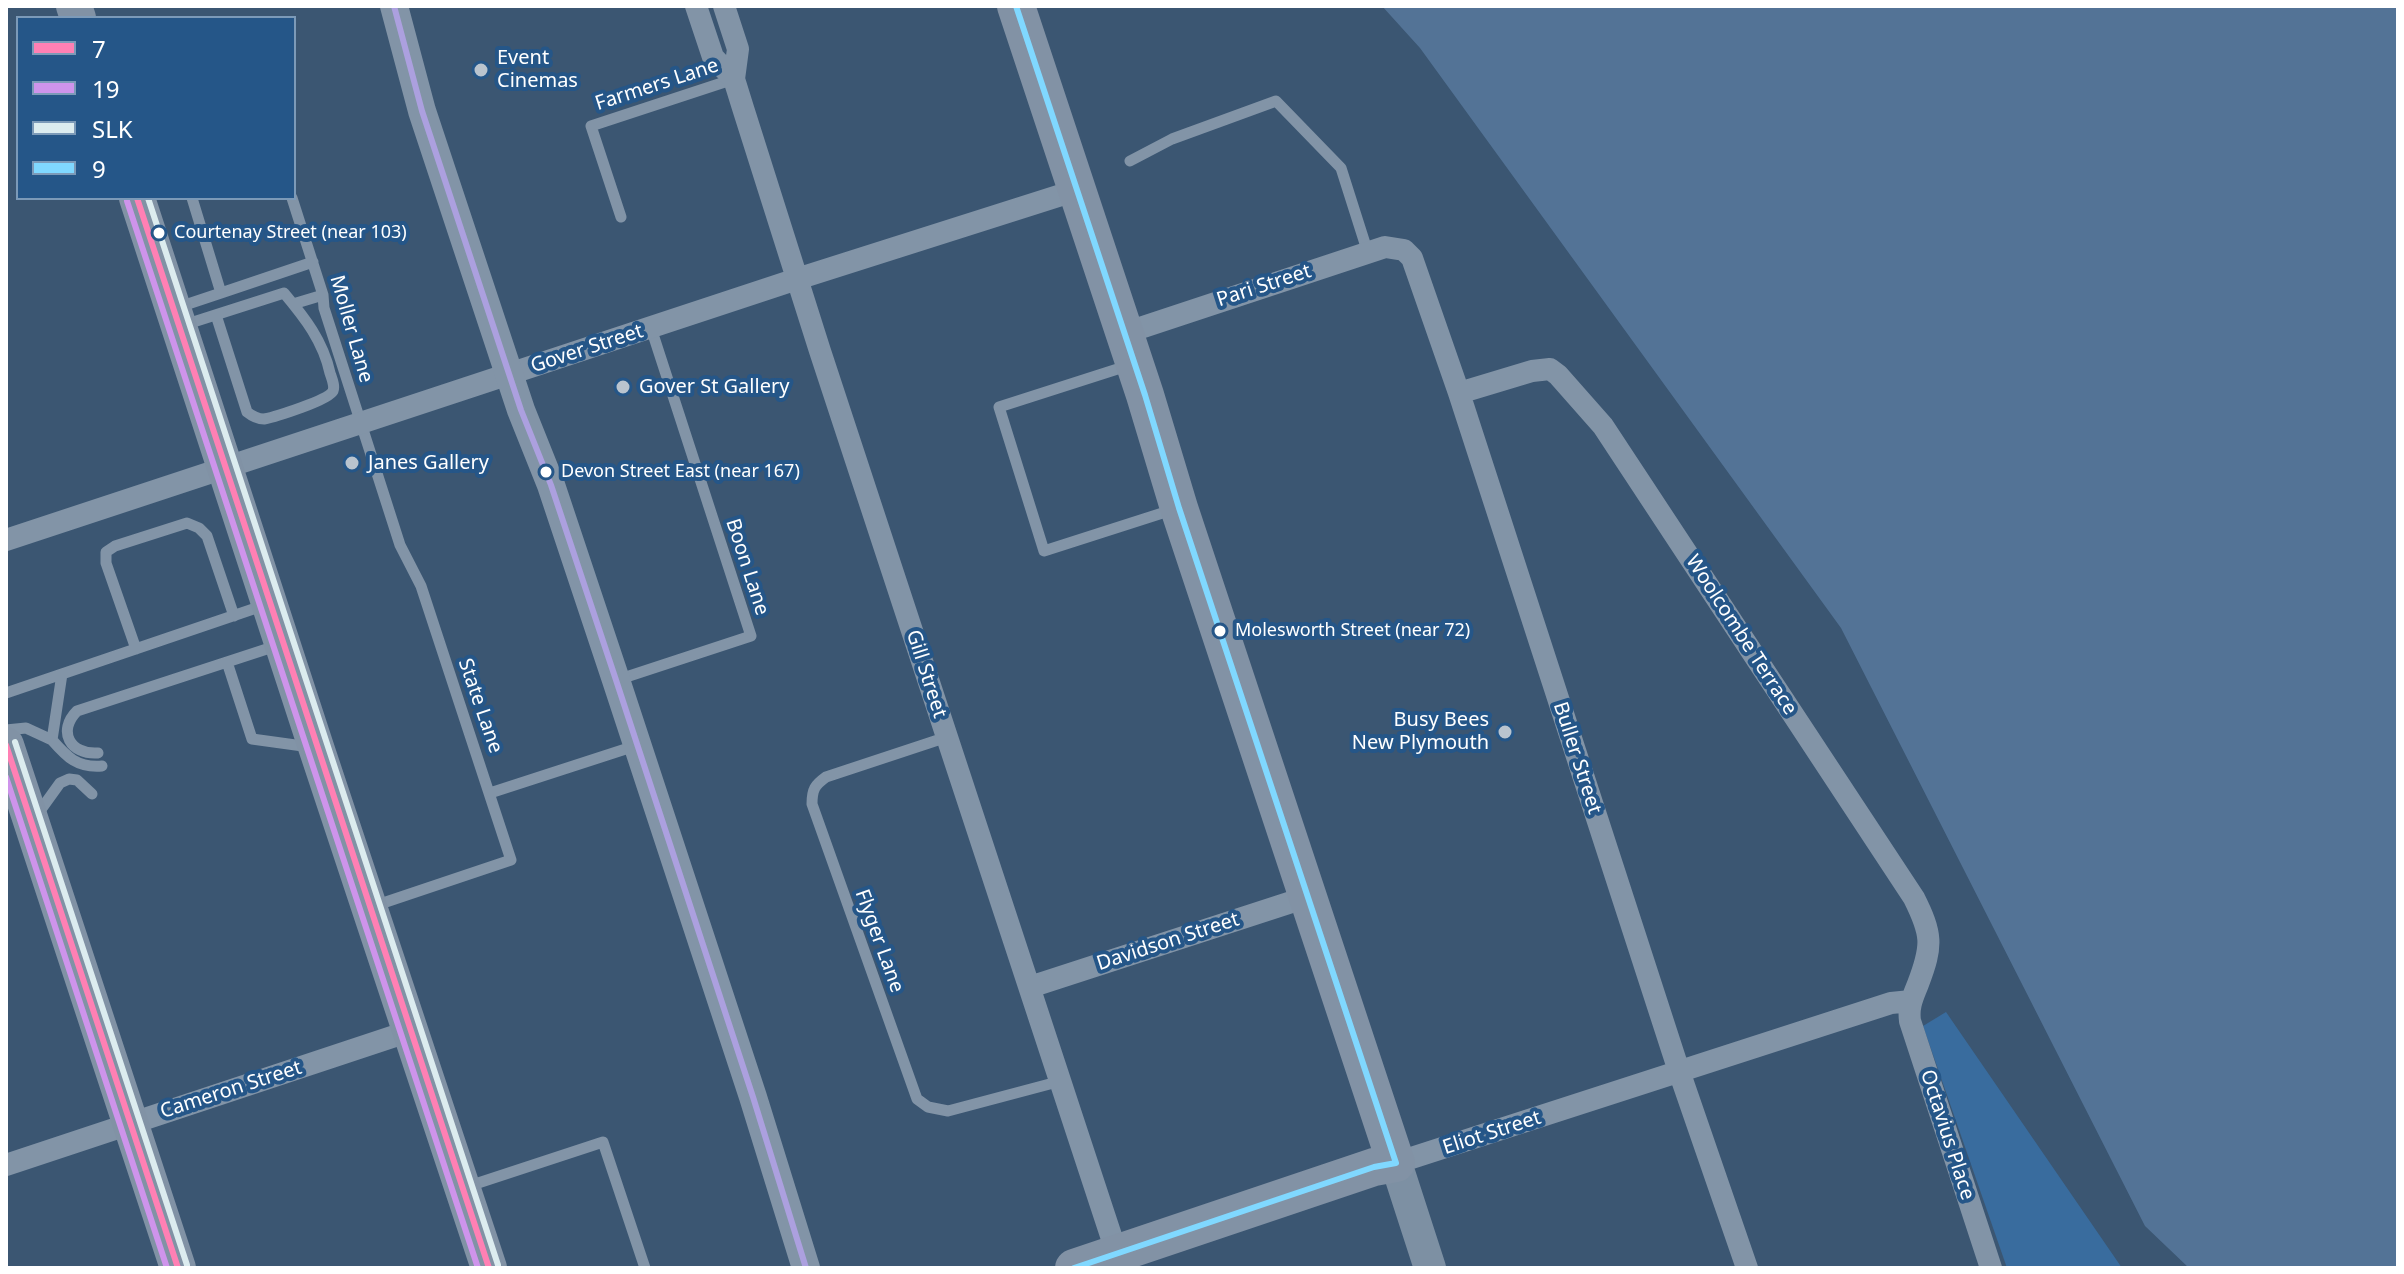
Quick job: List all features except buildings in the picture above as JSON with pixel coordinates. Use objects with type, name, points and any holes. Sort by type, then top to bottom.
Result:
[{"type":"highway","points":[[1016,6],[1396,1163]]},
{"type":"highway","name":"Eliot Street","points":[[1074,1268],[1119,1261],[1374,1167],[1396,1163]]},
{"type":"main road","points":[[138,200],[489,1268]]},
{"type":"main road","points":[[6,745],[178,1268]]},
{"type":"main road","points":[[1396,1163],[1430,1268]]},
{"type":"street","points":[[394,6],[422,111],[509,375],[551,485],[638,745],[806,1268]]},
{"type":"street","name":"Gill Street","points":[[696,6],[713,57],[734,79]]},
{"type":"street","name":"Gill Street","points":[[724,6],[738,49],[734,79],[1119,1261]]},
{"type":"street","name":"Gover Street","points":[[6,540],[1077,190]]},
{"type":"street","name":"Pari Street","points":[[1130,348],[1368,253],[1385,247],[1404,250]]},
{"type":"street","name":"Buller Street","points":[[1404,250],[1412,258],[1420,277],[1679,1071],[1747,1268]]},
{"type":"street","name":"Woolcombe Terrace","points":[[1459,393],[1532,371],[1550,369],[1603,426],[1914,898],[1927,923],[1929,944],[1911,1001]]},
{"type":"street","name":"Davidson Street","points":[[1030,987],[1307,897]]},
{"type":"street","name":"Eliot Street","points":[[1396,1163],[1891,1003],[1911,1001]]},
{"type":"street","name":"Octavius Place","points":[[1911,1001],[1910,1021],[1991,1268]]},
{"type":"street","name":"Cameron Street","points":[[6,1165],[410,1031]]},
{"type":"lane","name":"Farmers Lane","points":[[621,217],[591,126],[734,79]]},
{"type":"lane","points":[[1130,161],[1172,139],[1276,101],[1341,168],[1368,253]]},
{"type":"lane","points":[[193,200],[221,293]]},
{"type":"lane","name":"Moller Lane","points":[[293,200],[361,423]]},
{"type":"lane","points":[[177,317],[221,293],[313,262]]},
{"type":"lane","points":[[177,317],[216,315],[284,293],[316,334],[328,363],[334,387],[332,393],[327,398],[262,419],[247,412],[216,315]]},
{"type":"lane","points":[[293,304],[323,295]]},
{"type":"lane","name":"Boon Lane","points":[[616,680],[751,636],[651,328]]},
{"type":"lane","points":[[1130,348],[999,407],[1044,551],[1179,508]]},
{"type":"lane","name":"State Lane","points":[[361,423],[400,545],[421,586],[511,860],[369,908]]},
{"type":"lane","points":[[136,649],[106,563],[106,552],[115,546],[187,523],[199,528],[207,536],[234,616]]},
{"type":"lane","points":[[6,693],[269,604]]},
{"type":"lane","points":[[98,753],[79,751],[69,739],[69,721],[77,711],[283,644]]},
{"type":"lane","points":[[227,662],[252,739],[316,747]]},
{"type":"lane","points":[[52,740],[62,674]]},
{"type":"lane","points":[[6,730],[26,728],[52,740],[72,761],[83,766],[102,766]]},
{"type":"lane","name":"Flyger Lane","points":[[947,737],[826,777],[815,784],[812,804],[917,1099],[928,1107],[948,1111],[1061,1081]]},
{"type":"lane","points":[[490,793],[638,745]]},
{"type":"lane","points":[[32,822],[65,780],[77,780],[92,794]]},
{"type":"lane","points":[[462,1188],[603,1142],[645,1268]]},
{"type":"shaded area","points":[[1382,6],[2398,6],[2398,1268],[2189,1268],[2145,1226],[1841,628],[1420,48]]},
{"type":"shaded area","points":[[1946,1012],[2122,1268],[2007,1268],[1923,1026]]},
{"type":"transit line","points":[[394,6],[422,111],[521,410],[551,485],[616,680],[806,1268]]},
{"type":"transit line","name":"9","points":[[1016,6],[1396,1163],[1374,1167],[1074,1268]]},
{"type":"transit line","name":"7","points":[[138,200],[489,1268]]},
{"type":"transit line","name":"SLK","points":[[149,200],[498,1265]]},
{"type":"transit line","name":"19","points":[[127,201],[478,1268]]},
{"type":"transit line","name":"SLK","points":[[15,742],[187,1265]]},
{"type":"transit line","name":"7","points":[[6,745],[178,1268]]},
{"type":"transit line","name":"19","points":[[6,777],[167,1268]]},
{"type":"place","name":"Event Cinemas","points":[[481,70]]},
{"type":"place","name":"Courtenay Street (near 103)","points":[[159,233]]},
{"type":"place","name":"Gover St Gallery","points":[[623,387]]},
{"type":"place","name":"Janes Gallery","points":[[352,463]]},
{"type":"place","name":"Devon Street East (near 167)","points":[[546,472]]},
{"type":"place","name":"Molesworth Street (near 72)","points":[[1220,631]]},
{"type":"place","name":"Busy Bees New Plymouth","points":[[1505,732]]}]
